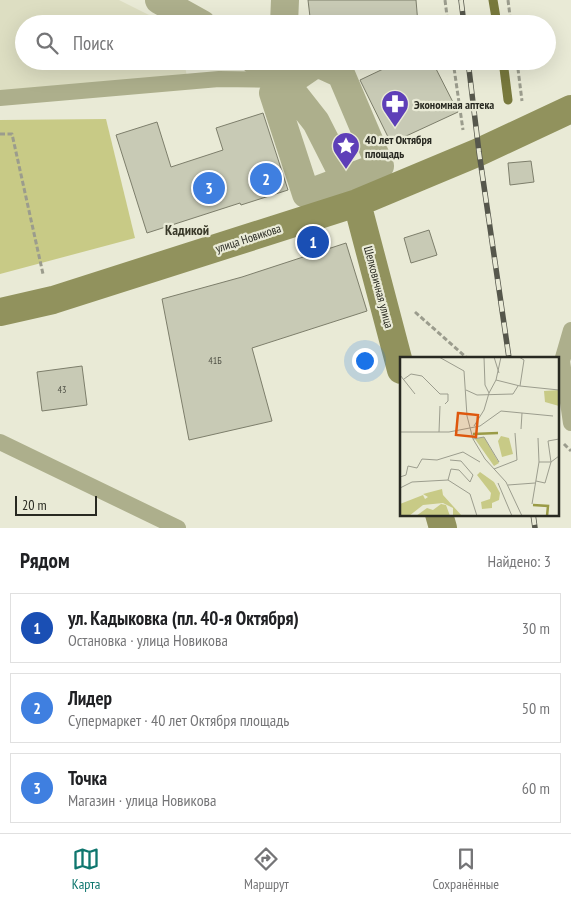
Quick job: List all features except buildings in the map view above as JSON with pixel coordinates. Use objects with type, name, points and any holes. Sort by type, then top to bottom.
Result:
[{"type":"main road","name":"улица Новикова","points":[[0,312],[53,300],[357,203],[479,152],[571,109]]},
{"type":"main road","name":"Шелковичная улица","points":[[357,203],[400,366]]},
{"type":"street","points":[[159,0],[186,15]]},
{"type":"street","points":[[284,15],[285,0]]},
{"type":"street","points":[[298,70],[284,75],[273,93],[306,194],[380,166],[341,74],[332,70]]},
{"type":"street","points":[[284,75],[316,122],[357,203]]},
{"type":"lane","points":[[0,98],[284,75]]},
{"type":"lane","points":[[571,330],[562,361],[571,423]]},
{"type":"lane","points":[[0,442],[178,528]]},
{"type":"path","points":[[445,0],[447,15]]},
{"type":"path","points":[[508,0],[510,15]]},
{"type":"path","points":[[454,70],[464,133]]},
{"type":"path","points":[[518,70],[528,128]]},
{"type":"path","points":[[0,134],[12,134],[45,279]]},
{"type":"path","points":[[411,308],[466,357]]},
{"type":"shaded area","points":[[0,0],[119,0],[149,15],[15,15],[15,70],[186,70],[187,77],[0,93]]},
{"type":"green space","points":[[106,119],[135,238],[0,274],[0,120]]},
{"type":"waterway","points":[[493,0],[496,15]]},
{"type":"waterway","points":[[504,70],[508,100]]},
{"type":"railway","points":[[461,0],[463,15]]},
{"type":"railway","points":[[469,70],[509,357]]},
{"type":"railway","points":[[533,516],[535,528]]},
{"type":"place","name":"Экономная аптека","points":[[395,128]]},
{"type":"place","name":"40 лет Октября площадь","points":[[346,170]]},
{"type":"place","name":"Лидер","points":[[266,179]]},
{"type":"place","name":"Точка","points":[[209,188]]},
{"type":"place","name":"ул. Кадыковка (пл. 40-я Октября)","points":[[313,242]]},
{"type":"district","name":"Кадикой","points":[[187,230]]}]
